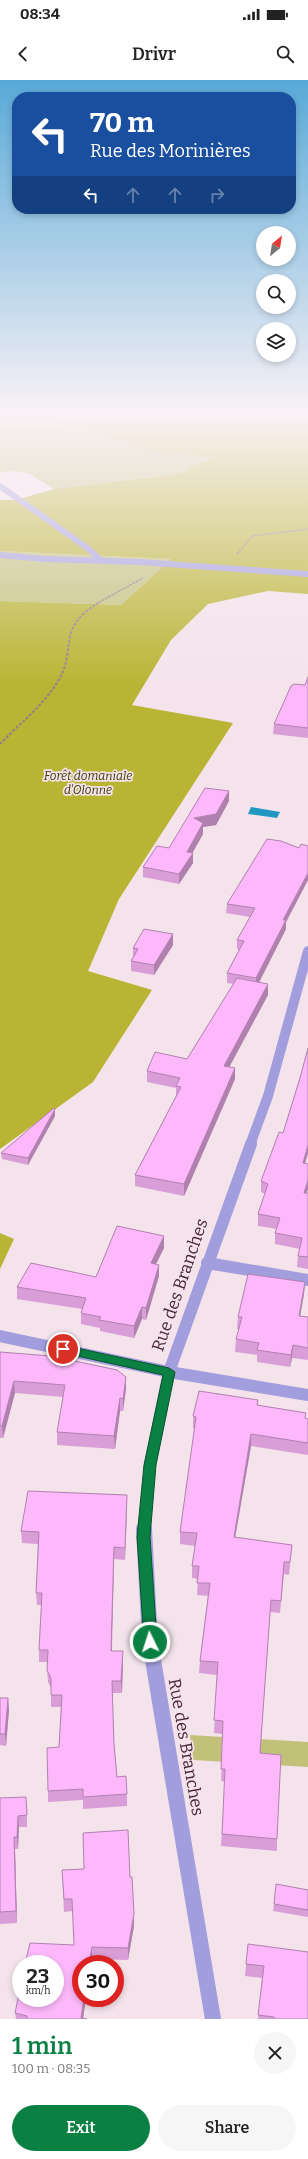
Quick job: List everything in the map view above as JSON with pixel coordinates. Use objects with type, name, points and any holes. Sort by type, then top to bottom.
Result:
[{"type":"street","points":[[28,505],[86,546],[101,560]]},
{"type":"street","points":[[0,555],[161,563],[308,574]]},
{"type":"street","name":"Rue des Branches","points":[[213,2019],[150,1642],[143,1537],[150,1465],[169,1372],[268,1096],[308,952]]},
{"type":"street","points":[[207,1263],[308,1280]]},
{"type":"street","points":[[0,1336],[169,1372],[308,1395]]},
{"type":"path","points":[[228,568],[252,536],[308,529]]},
{"type":"path","points":[[0,744],[57,683],[67,651],[72,626],[86,611],[108,596],[146,576],[161,563]]},
{"type":"shaded area","points":[[0,551],[171,559],[121,605],[0,601]]},
{"type":"shaded area","points":[[190,1735],[308,1742],[308,1767],[193,1760]]},
{"type":"green space","name":"Forêt domaniale d'Olonne","points":[[0,505],[308,505],[308,594],[268,591],[208,604],[171,640],[132,705],[233,723],[119,899],[88,971],[152,990],[93,1082],[0,1149],[0,601],[121,605],[171,559],[0,551]]},
{"type":"green space","points":[[0,1233],[14,1239],[0,1269]]},
{"type":"water","points":[[251,807],[280,812],[277,818],[248,814]]},
{"type":"building","points":[[308,677],[308,728],[274,724],[291,686],[294,684],[305,685]]},
{"type":"building","points":[[205,788],[229,791],[216,814],[194,818],[203,823],[187,852],[193,853],[179,874],[143,867],[157,846],[169,848]]},
{"type":"building","points":[[267,839],[281,841],[299,848],[301,844],[308,846],[308,873],[283,920],[286,920],[256,978],[227,973],[244,941],[237,940],[255,908],[227,904]]},
{"type":"building","points":[[144,929],[173,934],[154,965],[131,961],[138,949],[133,948]]},
{"type":"building","points":[[237,978],[268,984],[224,1066],[235,1068],[184,1184],[135,1175],[181,1087],[176,1086],[180,1078],[147,1071],[155,1052],[187,1059]]},
{"type":"building","points":[[308,1048],[308,1145],[303,1163],[308,1164],[308,1180],[304,1193],[308,1193],[308,1257],[298,1256],[302,1238],[275,1233],[280,1218],[258,1214],[268,1184],[261,1181],[279,1132],[283,1133]]},
{"type":"building","points":[[54,1108],[55,1109],[28,1158],[1,1153]]},
{"type":"building","points":[[117,1226],[164,1236],[151,1263],[159,1265],[146,1308],[142,1307],[134,1326],[99,1320],[101,1317],[81,1313],[86,1298],[17,1287],[31,1263],[96,1277]]},
{"type":"building","points":[[248,1274],[305,1282],[299,1316],[308,1317],[308,1348],[293,1345],[291,1355],[257,1350],[259,1343],[236,1339],[242,1317],[238,1317]]},
{"type":"building","points":[[0,1352],[51,1356],[117,1370],[126,1377],[123,1399],[120,1398],[114,1436],[57,1432],[65,1385],[14,1381],[2,1426],[0,1426]]},
{"type":"building","points":[[199,1391],[258,1400],[257,1405],[306,1413],[305,1418],[308,1419],[308,1443],[251,1434],[234,1537],[292,1545],[290,1562],[284,1562],[281,1601],[271,1600],[260,1753],[281,1755],[277,1839],[222,1834],[225,1769],[221,1769],[223,1721],[214,1720],[218,1662],[200,1661],[210,1583],[197,1583],[199,1566],[192,1566],[197,1533],[180,1532],[196,1417],[193,1416]]},
{"type":"building","points":[[28,1491],[127,1495],[125,1548],[114,1547],[111,1651],[123,1651],[121,1681],[112,1681],[114,1744],[117,1777],[126,1776],[127,1794],[83,1797],[83,1789],[48,1791],[47,1748],[59,1747],[62,1695],[51,1695],[51,1678],[47,1670],[48,1650],[39,1650],[42,1593],[36,1593],[39,1532],[21,1531]]},
{"type":"building","points":[[0,1698],[8,1698],[5,1734],[0,1734]]},
{"type":"building","points":[[26,1797],[27,1815],[18,1816],[17,1837],[14,1837],[16,1911],[0,1912],[0,1798]]},
{"type":"building","points":[[128,1830],[130,1877],[132,1877],[134,1914],[128,1948],[92,1947],[91,1955],[72,1955],[72,2007],[83,2007],[81,2018],[87,2019],[27,2019],[27,2016],[15,2013],[16,2007],[64,2007],[64,1955],[27,1955],[30,1943],[74,1945],[72,1899],[64,1899],[62,1870],[84,1869],[83,1833]]},
{"type":"building","points":[[276,1884],[308,1890],[308,1910],[274,1904]]},
{"type":"building","points":[[248,1944],[308,1952],[308,2019],[274,2019],[274,2017],[258,2015],[264,1966],[246,1964]]},
{"type":"route","points":[[63,1349],[169,1372],[150,1465],[143,1537],[150,1642]]}]
